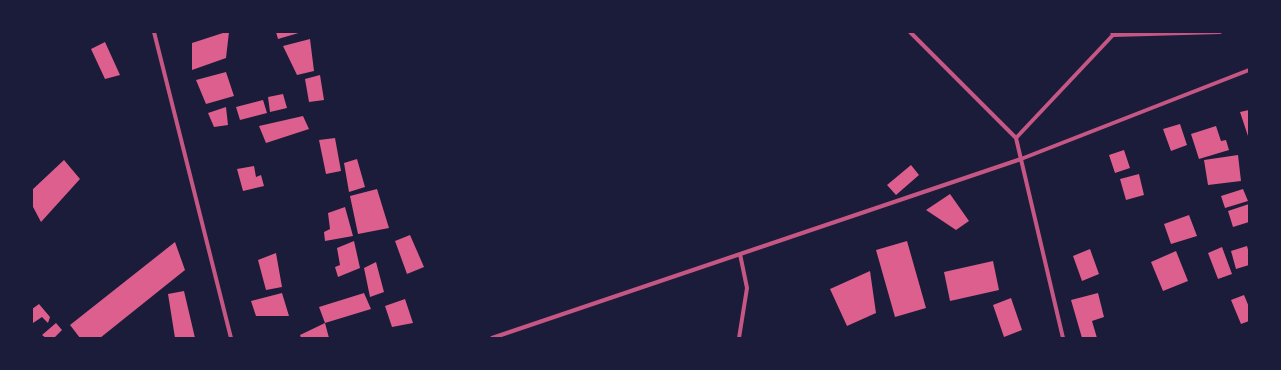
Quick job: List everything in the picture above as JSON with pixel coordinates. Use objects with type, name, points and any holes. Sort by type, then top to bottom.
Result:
[{"type":"street","points":[[154,32],[231,338]]},
{"type":"street","points":[[910,32],[1016,138],[1063,338]]},
{"type":"street","points":[[1016,138],[1112,34],[1220,32]]},
{"type":"street","points":[[492,338],[1021,159],[1249,70]]},
{"type":"street","points":[[739,338],[747,288],[740,254]]},
{"type":"building","points":[[229,32],[226,58],[192,70],[192,43]]},
{"type":"building","points":[[276,32],[302,32],[278,39]]},
{"type":"building","points":[[310,39],[314,71],[297,75],[283,46]]},
{"type":"building","points":[[105,42],[120,75],[105,79],[91,49]]},
{"type":"building","points":[[226,72],[234,96],[206,104],[196,80]]},
{"type":"building","points":[[320,75],[324,100],[309,102],[305,79]]},
{"type":"building","points":[[283,94],[287,108],[270,112],[268,97]]},
{"type":"building","points":[[263,100],[267,113],[240,120],[236,107]]},
{"type":"building","points":[[226,107],[228,125],[214,127],[208,113]]},
{"type":"building","points":[[1249,110],[1249,139],[1240,112]]},
{"type":"building","points":[[303,116],[309,129],[266,143],[259,126]]},
{"type":"building","points":[[1180,124],[1187,145],[1171,151],[1163,129]]},
{"type":"building","points":[[1216,126],[1221,141],[1226,140],[1229,150],[1199,159],[1191,134]]},
{"type":"building","points":[[335,138],[341,171],[326,174],[319,140]]},
{"type":"building","points":[[1124,150],[1130,168],[1115,173],[1109,155]]},
{"type":"building","points":[[1238,155],[1241,181],[1208,185],[1204,160]]},
{"type":"building","points":[[357,159],[365,187],[349,192],[344,163]]},
{"type":"building","points":[[64,160],[80,179],[41,222],[32,205],[32,190]]},
{"type":"building","points":[[911,165],[919,175],[896,195],[887,185]]},
{"type":"building","points":[[254,166],[256,177],[261,175],[264,186],[243,191],[237,169]]},
{"type":"building","points":[[1139,174],[1144,195],[1126,200],[1120,179]]},
{"type":"building","points":[[377,189],[389,228],[358,234],[350,196]]},
{"type":"building","points":[[1243,189],[1248,201],[1225,208],[1221,196]]},
{"type":"building","points":[[950,194],[969,221],[956,230],[926,210]]},
{"type":"building","points":[[1249,204],[1249,222],[1233,227],[1228,211]]},
{"type":"building","points":[[345,207],[353,236],[325,241],[324,232],[330,229],[328,213]]},
{"type":"building","points":[[1189,215],[1197,236],[1171,244],[1164,224]]},
{"type":"building","points":[[410,235],[424,267],[407,274],[395,241]]},
{"type":"building","points":[[354,241],[360,268],[338,277],[335,267],[340,265],[337,248]]},
{"type":"building","points":[[907,241],[926,308],[895,317],[876,250]]},
{"type":"building","points":[[175,242],[185,270],[100,338],[80,338],[70,325]]},
{"type":"building","points":[[1247,246],[1249,253],[1249,265],[1236,269],[1231,251]]},
{"type":"building","points":[[1222,247],[1232,274],[1218,279],[1208,253]]},
{"type":"building","points":[[1090,249],[1099,274],[1082,281],[1073,256]]},
{"type":"building","points":[[1176,251],[1188,281],[1163,291],[1151,262]]},
{"type":"building","points":[[276,253],[282,287],[266,290],[258,260]]},
{"type":"building","points":[[993,261],[999,290],[950,301],[944,272]]},
{"type":"building","points":[[376,262],[384,292],[370,297],[364,268]]},
{"type":"building","points":[[870,271],[876,313],[847,326],[830,289]]},
{"type":"building","points":[[184,291],[195,338],[175,338],[168,294]]},
{"type":"building","points":[[282,293],[289,316],[256,316],[251,301]]},
{"type":"building","points":[[364,293],[371,309],[325,323],[319,307]]},
{"type":"building","points":[[1098,293],[1104,317],[1092,321],[1097,338],[1082,338],[1071,300]]},
{"type":"building","points":[[1244,295],[1249,307],[1249,321],[1241,324],[1231,300]]},
{"type":"building","points":[[1011,298],[1022,330],[1004,337],[993,305]]},
{"type":"building","points":[[405,299],[413,323],[392,327],[385,306]]},
{"type":"building","points":[[39,304],[50,317],[48,323],[42,317],[33,323],[32,322],[32,309]]},
{"type":"building","points":[[56,323],[62,330],[54,338],[46,338],[42,335]]},
{"type":"building","points":[[325,323],[329,338],[301,338],[300,335]]}]
